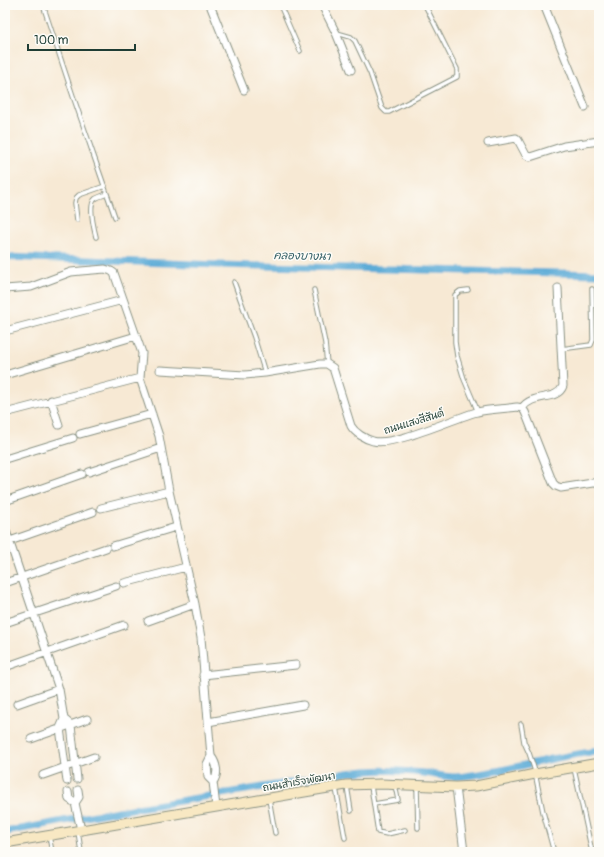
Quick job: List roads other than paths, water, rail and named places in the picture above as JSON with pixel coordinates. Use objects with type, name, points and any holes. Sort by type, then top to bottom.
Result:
[{"type":"street","points":[[210,5],[244,90]]},
{"type":"street","points":[[322,5],[336,33],[351,70]]},
{"type":"street","points":[[544,5],[585,107]]},
{"type":"street","points":[[488,143],[516,138],[526,155],[530,156],[564,146],[599,141]]},
{"type":"street","points":[[5,289],[31,287],[72,272],[105,269],[114,274],[142,353],[140,378],[159,436],[176,526],[195,604],[201,638],[211,756],[216,763],[216,777],[213,784],[216,802]]},
{"type":"street","points":[[558,288],[562,391],[557,394],[529,401],[522,408],[525,412],[553,483],[556,486],[565,487],[599,482]]},
{"type":"street","points":[[5,331],[123,300]]},
{"type":"street","points":[[5,375],[136,336]]},
{"type":"street","points":[[160,370],[245,375],[327,364]]},
{"type":"street","name":"ถนนแสงสีสันต์","points":[[327,364],[334,368],[354,432],[374,442],[384,442],[398,439],[478,412],[517,407],[522,408]]},
{"type":"street","points":[[5,413],[140,378]]},
{"type":"street","points":[[51,400],[59,425]]},
{"type":"street","points":[[80,434],[152,414]]},
{"type":"street","points":[[5,459],[72,438]]},
{"type":"street","points":[[5,501],[161,448]]},
{"type":"street","points":[[101,508],[169,491]]},
{"type":"street","points":[[7,542],[93,512]]},
{"type":"street","points":[[5,582],[176,526]]},
{"type":"street","points":[[5,528],[7,542],[22,577],[48,651],[59,689],[64,719],[60,728],[67,781]]},
{"type":"street","points":[[124,583],[186,567]]},
{"type":"street","points":[[5,623],[116,586]]},
{"type":"street","points":[[148,621],[195,604]]},
{"type":"street","points":[[5,667],[124,625]]},
{"type":"street","points":[[203,675],[296,665]]},
{"type":"street","points":[[18,704],[59,689]]},
{"type":"street","points":[[208,722],[303,705]]},
{"type":"street","points":[[64,719],[71,725],[77,779]]},
{"type":"street","points":[[30,739],[87,719]]},
{"type":"street","points":[[44,775],[94,757]]},
{"type":"street","name":"ถนนสำเร็จพัฒนา","points":[[5,843],[49,835],[79,827],[216,802],[269,798],[346,785],[395,784],[456,787],[476,786],[535,771],[599,763]]},
{"type":"street","points":[[456,787],[464,852]]},
{"type":"street","points":[[75,804],[79,798],[78,790]]},
{"type":"street","points":[[68,792],[69,799],[75,804],[79,827]]},
{"type":"lane","points":[[43,5],[73,96],[108,194],[114,217]]},
{"type":"lane","points":[[280,5],[300,51]]},
{"type":"lane","points":[[336,33],[351,37],[355,41],[370,73],[382,108],[386,112],[389,112],[457,76],[458,74],[457,69],[425,5]]},
{"type":"lane","points":[[77,220],[75,203],[76,198],[79,195],[105,186]]},
{"type":"lane","points":[[96,237],[91,210],[92,202],[95,199],[108,194]]},
{"type":"lane","points":[[234,282],[265,373]]},
{"type":"lane","points":[[561,349],[591,345],[593,340],[592,289]]},
{"type":"lane","points":[[314,290],[325,343],[327,364]]},
{"type":"lane","points":[[468,290],[460,290],[455,294],[455,342],[459,366],[478,412]]},
{"type":"lane","points":[[522,724],[524,742],[535,771],[554,852]]},
{"type":"lane","points":[[573,767],[592,852]]},
{"type":"lane","points":[[371,784],[378,832],[387,834],[405,830]]},
{"type":"lane","points":[[374,804],[398,800],[395,784]]},
{"type":"lane","points":[[346,785],[351,811]]},
{"type":"lane","points":[[417,786],[418,828]]},
{"type":"lane","points":[[336,787],[345,838]]},
{"type":"lane","points":[[269,798],[274,833]]},
{"type":"lane","points":[[79,827],[81,852]]},
{"type":"lane","points":[[49,835],[52,852]]},
{"type":"waterway","name":"คลองบางนา","points":[[5,257],[219,265],[599,274]]},
{"type":"waterway","points":[[5,832],[101,814],[347,773],[376,770],[456,777],[492,772],[581,753],[599,751]]}]
